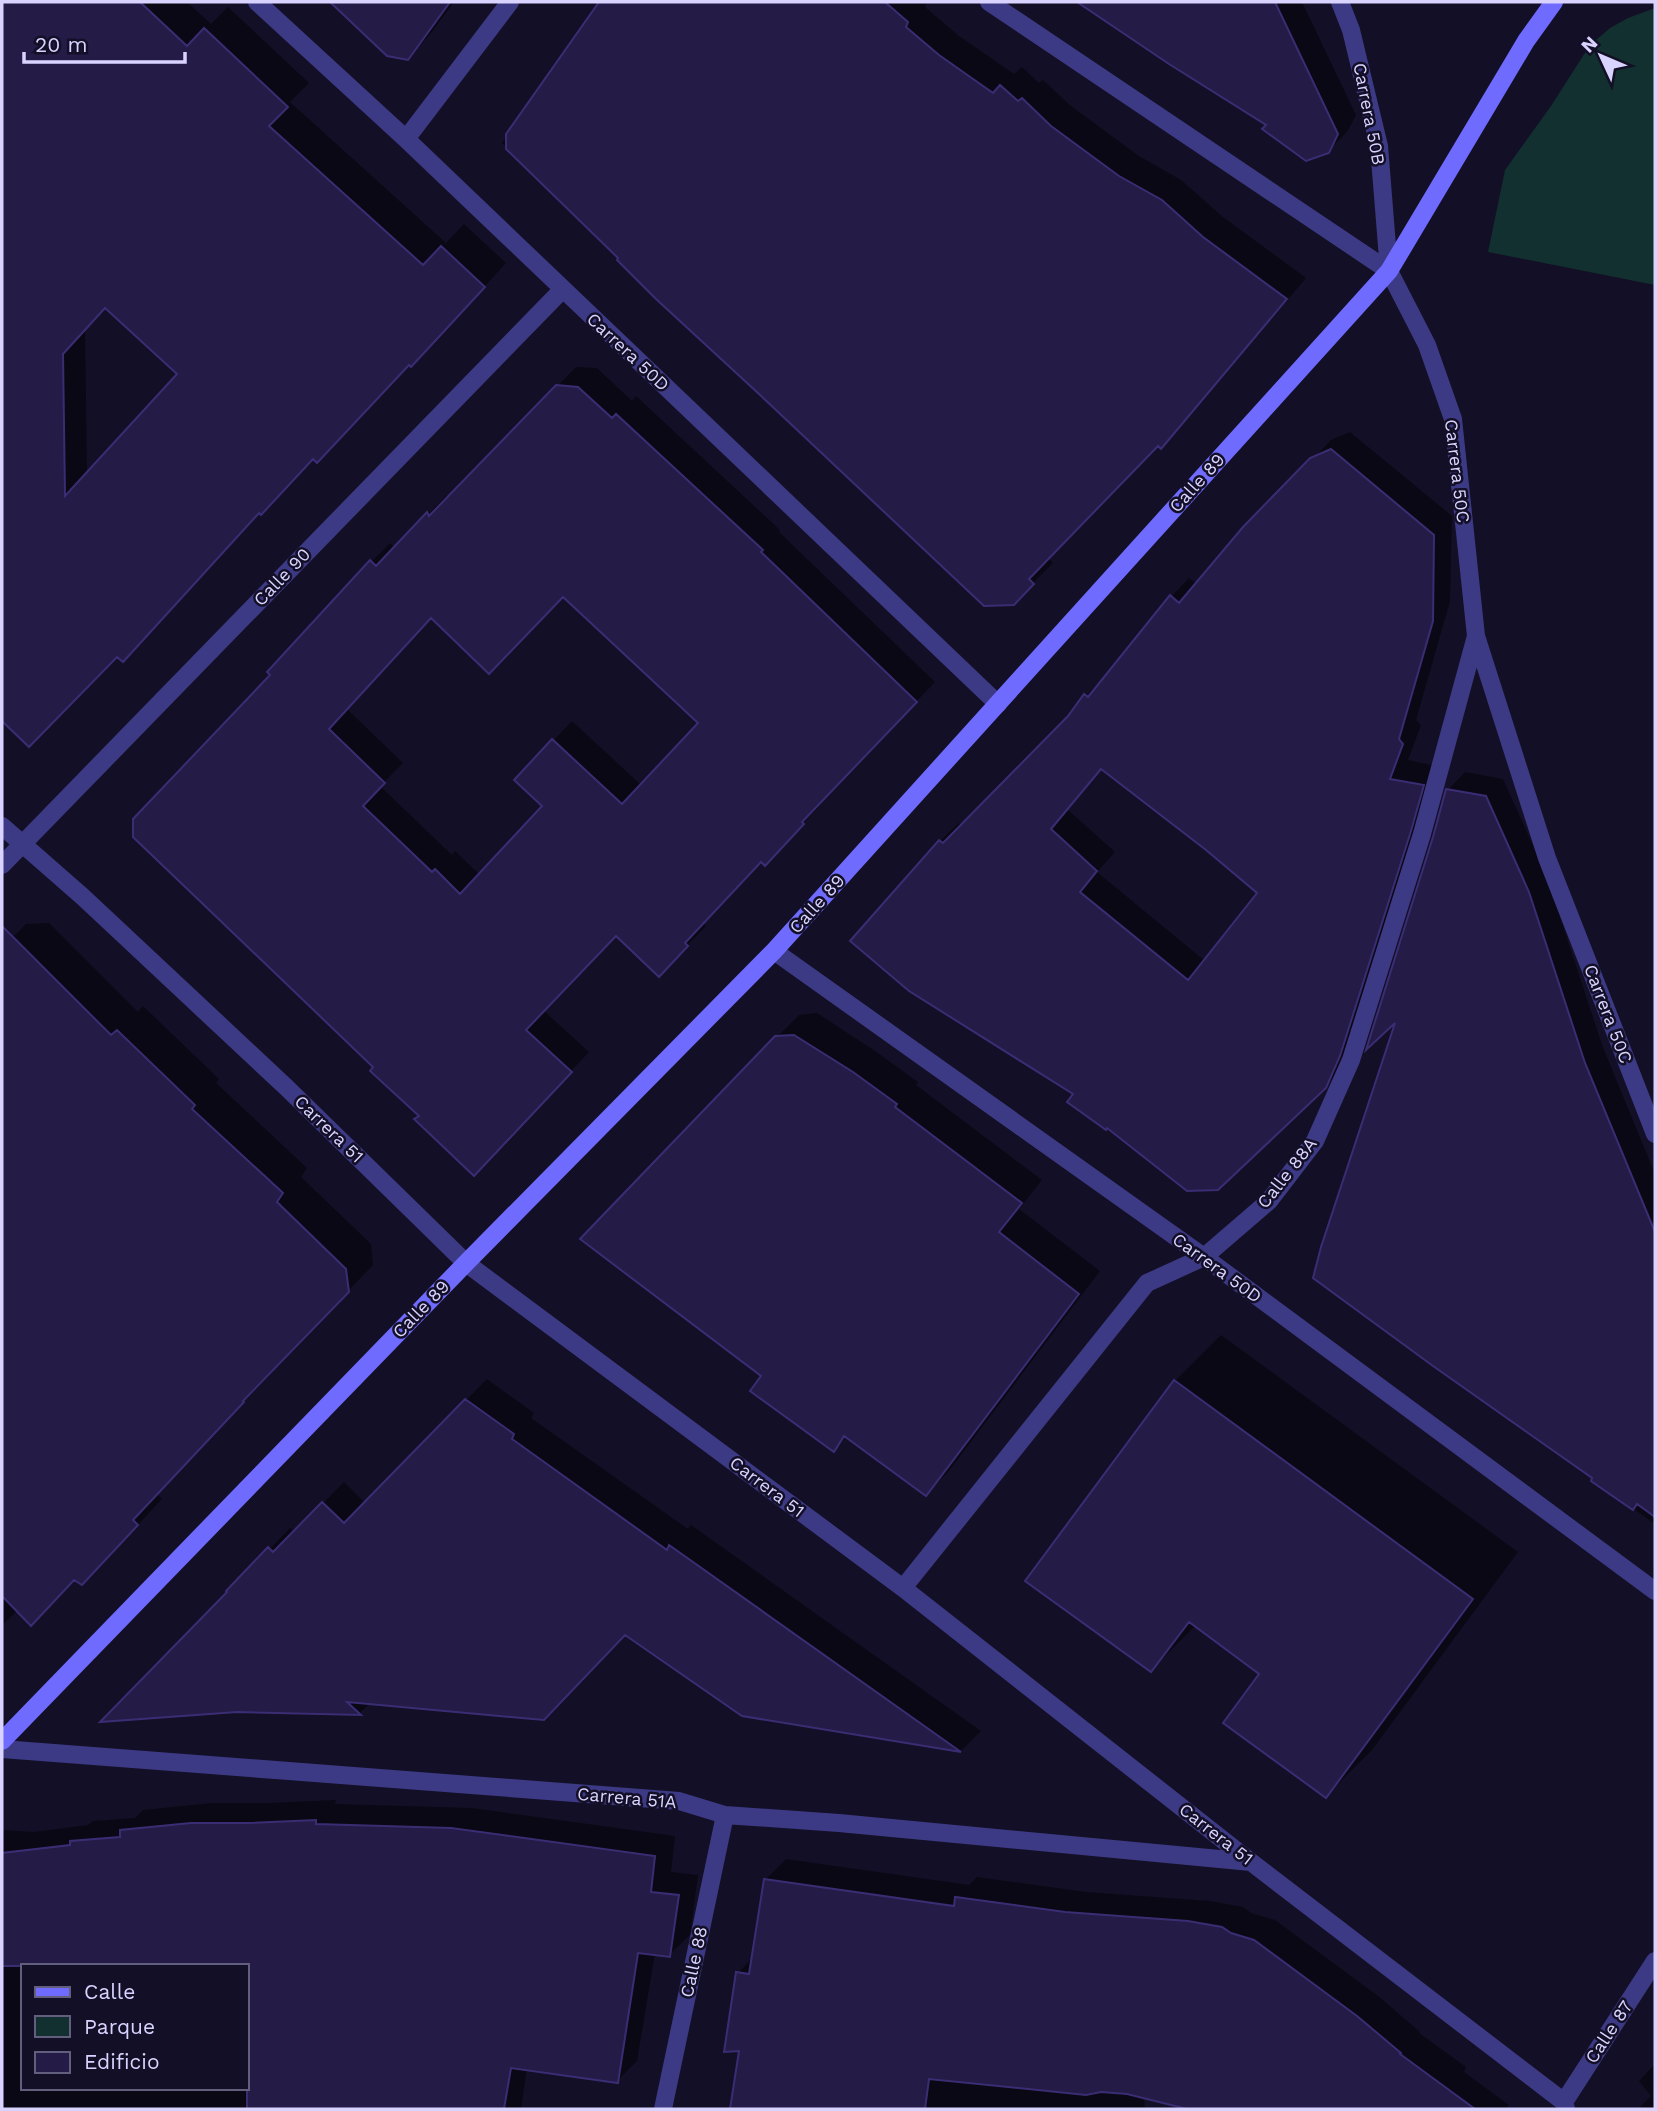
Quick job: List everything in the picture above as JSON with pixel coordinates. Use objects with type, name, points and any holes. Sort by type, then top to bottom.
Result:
[{"type":"street","name":"Carrera 50D","points":[[257,2],[406,139],[998,704]]},
{"type":"street","points":[[406,139],[510,2]]},
{"type":"street","name":"Carrera 50C","points":[[989,2],[1389,271],[1427,345],[1453,419],[1476,636],[1547,858],[1655,1134]]},
{"type":"street","name":"Carrera 50B","points":[[1340,2],[1351,30],[1379,146],[1389,271]]},
{"type":"street","name":"Calle 89","points":[[2,1741],[466,1263],[774,951],[1389,271],[1519,52],[1554,2]]},
{"type":"street","name":"Calle 90","points":[[2,865],[562,290]]},
{"type":"street","name":"Calle 88A","points":[[903,1588],[1147,1283],[1204,1257],[1269,1201],[1315,1141],[1351,1060],[1422,834],[1476,636]]},
{"type":"street","name":"Carrera 51","points":[[2,826],[83,897],[287,1088],[466,1263],[903,1588],[1565,2106]]},
{"type":"street","name":"Carrera 50D","points":[[774,951],[1204,1257],[1655,1591]]},
{"type":"street","name":"Carrera 51A","points":[[2,1749],[679,1801],[725,1815],[853,1824],[1251,1862]]},
{"type":"street","name":"Calle 88","points":[[663,2109],[725,1815]]},
{"type":"street","name":"Calle 87","points":[[1565,2106],[1655,1961]]},
{"type":"green space","points":[[1655,8],[1655,285],[1488,252],[1505,170],[1590,45],[1610,28]]},
{"type":"building","points":[[2,2],[140,2],[187,46],[204,28],[288,107],[269,126],[423,265],[441,246],[485,287],[317,463],[313,459],[261,515],[259,513],[123,662],[117,657],[29,747],[2,721]],"holes":[[[105,308],[177,374],[65,496],[63,354]]]},
{"type":"building","points":[[330,2],[450,2],[408,60],[387,56]]},
{"type":"building","points":[[599,2],[885,2],[908,22],[906,27],[939,55],[993,93],[1000,85],[1018,101],[1022,98],[1051,126],[1119,176],[1162,200],[1203,237],[1287,299],[1161,449],[1158,446],[1029,579],[1034,584],[1014,605],[984,606],[656,299],[618,258],[506,149],[506,134]]},
{"type":"building","points":[[1077,2],[1275,2],[1338,134],[1329,153],[1306,161],[1262,129],[1266,125]]},
{"type":"building","points":[[556,385],[578,387],[612,418],[616,414],[763,550],[761,552],[917,702],[802,822],[804,824],[765,866],[761,862],[685,943],[688,946],[659,977],[616,936],[526,1030],[572,1072],[474,1176],[414,1119],[419,1116],[370,1071],[373,1067],[133,837],[133,819],[270,675],[267,672],[370,560],[376,566],[427,512],[429,516]],"holes":[[[563,597],[698,723],[622,804],[552,739],[514,780],[542,806],[460,894],[435,869],[432,872],[363,806],[385,783],[329,729],[431,618],[489,674]]]},
{"type":"building","points":[[1331,449],[1434,535],[1433,621],[1399,739],[1403,744],[1390,779],[1424,785],[1340,1056],[1326,1088],[1218,1190],[1187,1191],[1107,1128],[1106,1130],[1067,1102],[1073,1094],[909,991],[850,941],[939,840],[943,843],[1068,716],[1084,694],[1088,697],[1170,595],[1179,603],[1243,527],[1310,458]],"holes":[[[1101,769],[1257,893],[1188,980],[1080,892],[1097,871],[1051,829]]]},
{"type":"building","points":[[1446,789],[1486,796],[1529,892],[1585,1063],[1655,1232],[1655,1517],[1637,1504],[1633,1510],[1591,1481],[1592,1478],[1313,1278],[1395,1023],[1366,1050]]},
{"type":"building","points":[[2,926],[111,1035],[117,1030],[195,1105],[192,1109],[283,1193],[277,1202],[346,1269],[349,1292],[133,1520],[138,1525],[82,1585],[74,1580],[31,1626],[2,1596]]},
{"type":"building","points":[[794,1035],[897,1104],[895,1107],[1022,1203],[999,1232],[1079,1294],[926,1496],[844,1436],[834,1452],[750,1391],[761,1376],[580,1239],[775,1036]]},
{"type":"building","points":[[1174,1380],[1473,1599],[1326,1798],[1223,1723],[1259,1674],[1189,1622],[1151,1672],[1025,1581]]},
{"type":"building","points":[[465,1399],[514,1434],[512,1439],[667,1550],[669,1545],[961,1752],[742,1716],[625,1635],[544,1720],[347,1702],[361,1715],[237,1712],[100,1722],[268,1547],[273,1552],[322,1502],[344,1523]]},
{"type":"building","points":[[316,1820],[316,1824],[451,1828],[655,1856],[651,1892],[679,1895],[670,1957],[638,1953],[618,2083],[511,2068],[504,2109],[247,2109],[248,1964],[2,1966],[2,1853],[70,1845],[70,1841],[120,1837],[120,1830],[191,1823]]},
{"type":"building","points":[[764,1879],[954,1906],[955,1897],[1065,1912],[1188,1921],[1222,1927],[1231,1933],[1254,1940],[1357,2016],[1400,2054],[1475,2109],[1187,2109],[1127,2094],[1101,2092],[1086,2095],[929,2079],[925,2109],[730,2109],[739,2051],[724,2052],[736,1972],[749,1974]]}]
